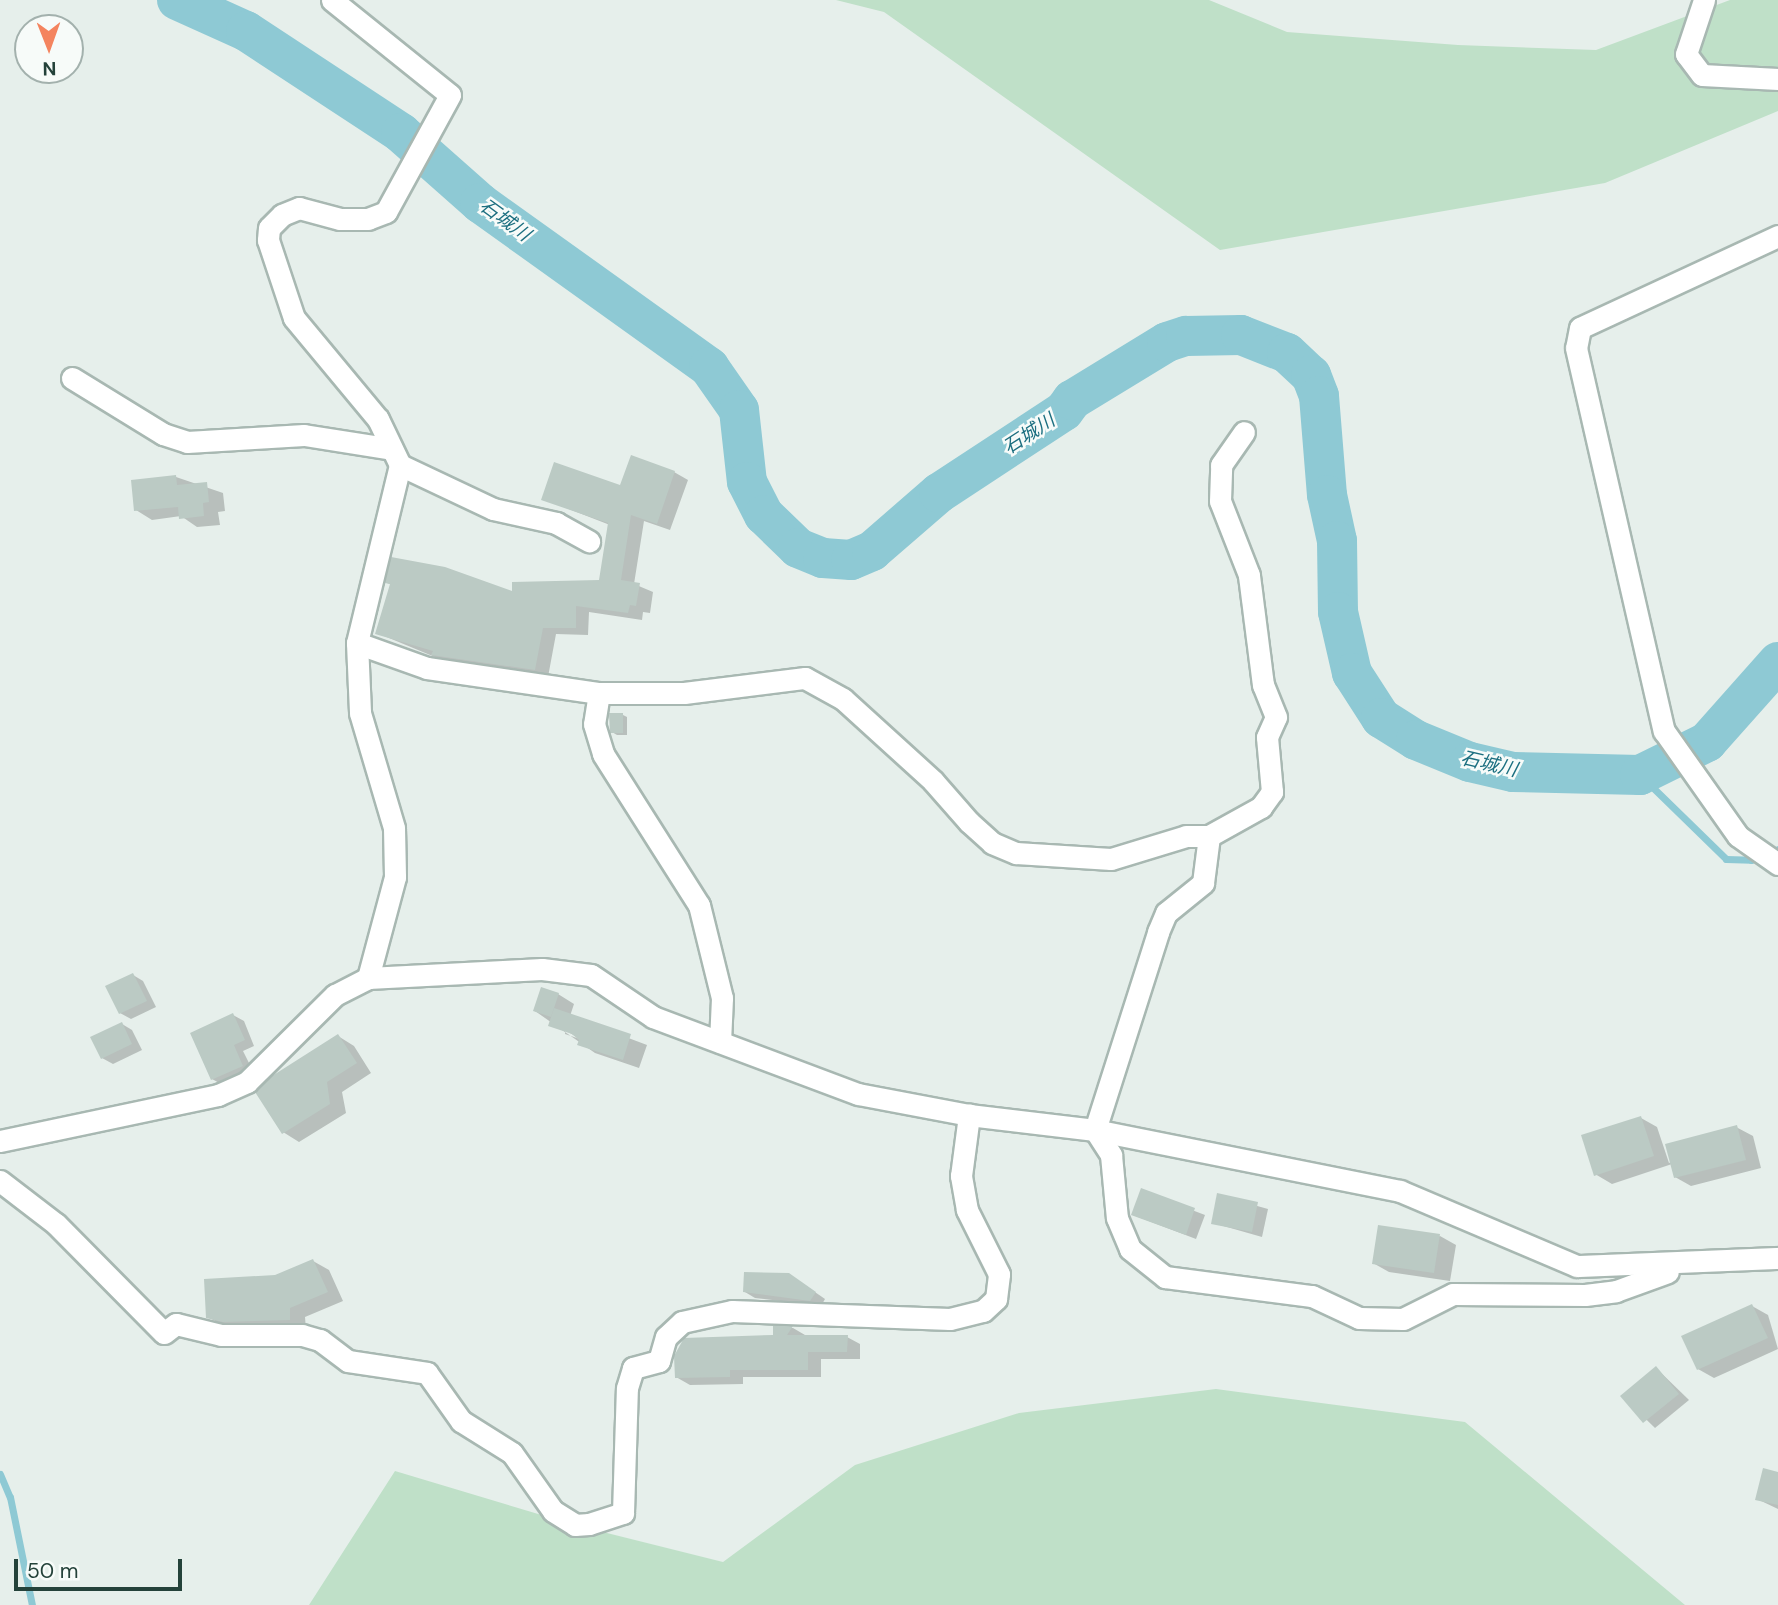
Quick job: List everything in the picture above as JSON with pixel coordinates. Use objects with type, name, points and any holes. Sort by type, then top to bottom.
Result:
[{"type":"street","points":[[332,0],[450,94],[446,110],[386,212],[368,219],[340,219],[299,208],[282,215],[269,228],[268,240],[294,318],[377,419],[396,457],[357,643],[360,713],[394,828],[395,877],[368,978]]},
{"type":"street","points":[[1703,0],[1685,54],[1702,75],[1778,79]]},
{"type":"street","points":[[1778,236],[1580,328],[1576,348],[1664,731],[1738,836],[1778,864]]},
{"type":"street","points":[[72,378],[163,434],[187,442],[304,435],[396,457],[493,509],[556,523],[589,541]]},
{"type":"street","points":[[357,643],[427,668],[600,693],[684,693],[805,678],[829,687],[851,705],[933,781],[969,822],[992,843],[1016,853],[1068,860],[1111,859],[1186,836],[1209,836],[1261,807],[1272,792],[1267,737],[1276,717],[1263,684],[1249,575],[1220,501],[1221,464],[1244,432]]},
{"type":"street","points":[[600,693],[594,724],[603,754],[699,905],[722,998],[720,1042]]},
{"type":"street","points":[[1209,836],[1203,883],[1166,913],[1158,932],[1096,1130],[1111,1155],[1117,1218],[1130,1249],[1165,1277],[1312,1296],[1359,1318],[1403,1319],[1453,1294],[1585,1295],[1616,1291],[1689,1261]]},
{"type":"street","points":[[0,1142],[218,1095],[247,1082],[335,995],[368,978],[542,969],[591,975],[653,1017],[858,1094],[969,1115],[1096,1130],[1400,1191],[1577,1266],[1646,1267],[1689,1261],[1778,1258]]},
{"type":"street","points":[[0,1181],[56,1224],[164,1333],[176,1324],[222,1335],[302,1335],[320,1340],[348,1361],[427,1373],[461,1421],[512,1453],[553,1511],[575,1525],[589,1524],[624,1513],[627,1388],[632,1368],[659,1361],[666,1337],[682,1322],[732,1311],[950,1320],[983,1311],[996,1298],[999,1273],[967,1210],[961,1175],[969,1115]]},
{"type":"green space","points":[[836,0],[1209,0],[1287,32],[1458,45],[1596,50],[1730,0],[1778,0],[1778,111],[1605,183],[1220,250],[884,12]]},
{"type":"green space","points":[[1216,1389],[1465,1422],[1685,1605],[309,1605],[395,1471],[575,1525],[723,1562],[855,1465],[1019,1413]]},
{"type":"building","points":[[631,455],[675,471],[657,524],[631,515],[621,580],[640,583],[636,606],[630,605],[628,613],[576,606],[576,628],[543,628],[535,670],[431,655],[433,651],[375,634],[390,584],[385,583],[391,557],[445,567],[512,591],[512,582],[599,580],[608,523],[541,500],[554,462],[620,485]]},
{"type":"building","points":[[176,475],[177,485],[207,482],[209,502],[203,503],[204,516],[179,519],[178,507],[134,511],[131,480]]},
{"type":"building","points":[[609,713],[623,713],[623,733],[610,733]]},
{"type":"building","points":[[133,973],[147,1001],[119,1014],[105,986]]},
{"type":"building","points":[[541,987],[559,993],[551,1017],[533,1011]]},
{"type":"building","points":[[554,1008],[631,1034],[623,1060],[577,1045],[579,1040],[572,1034],[548,1026]]},
{"type":"building","points":[[233,1013],[245,1040],[234,1045],[243,1066],[211,1080],[190,1033]]},
{"type":"building","points":[[122,1022],[132,1044],[101,1059],[90,1037]]},
{"type":"building","points":[[338,1034],[357,1063],[327,1082],[330,1104],[282,1134],[255,1092],[272,1076]]},
{"type":"building","points":[[1641,1116],[1654,1156],[1594,1176],[1581,1135]]},
{"type":"building","points":[[1737,1125],[1746,1160],[1674,1178],[1665,1144]]},
{"type":"building","points":[[1141,1188],[1195,1208],[1186,1235],[1131,1215]]},
{"type":"building","points":[[1217,1193],[1258,1202],[1252,1232],[1211,1224]]},
{"type":"building","points":[[1378,1225],[1440,1234],[1434,1273],[1372,1264]]},
{"type":"building","points":[[313,1259],[328,1292],[290,1308],[290,1320],[223,1322],[206,1318],[204,1279],[275,1275]]},
{"type":"building","points":[[744,1272],[789,1273],[816,1292],[810,1301],[743,1292]]},
{"type":"building","points":[[1752,1304],[1768,1338],[1697,1370],[1681,1336]]},
{"type":"building","points":[[773,1326],[793,1326],[787,1335],[848,1335],[847,1352],[808,1352],[808,1370],[730,1370],[730,1377],[675,1378],[674,1356],[684,1338],[773,1335]]},
{"type":"building","points":[[1656,1366],[1679,1394],[1643,1423],[1620,1396]]},
{"type":"building","points":[[1763,1468],[1778,1472],[1778,1505],[1755,1500]]},
{"type":"waterway","name":"石城川","points":[[177,0],[246,31],[401,133],[480,203],[709,367],[739,410],[747,482],[764,515],[798,548],[823,558],[851,560],[872,551],[939,493],[1064,411],[1072,400],[1167,342],[1186,336],[1241,335],[1287,353],[1311,375],[1319,396],[1327,495],[1337,541],[1338,612],[1352,673],[1381,718],[1416,740],[1470,762],[1513,772],[1640,775],[1707,742],[1778,662]]},
{"type":"waterway","points":[[1640,775],[1726,859],[1751,860],[1778,849]]},
{"type":"waterway","points":[[0,1474],[10,1497],[32,1605]]}]
